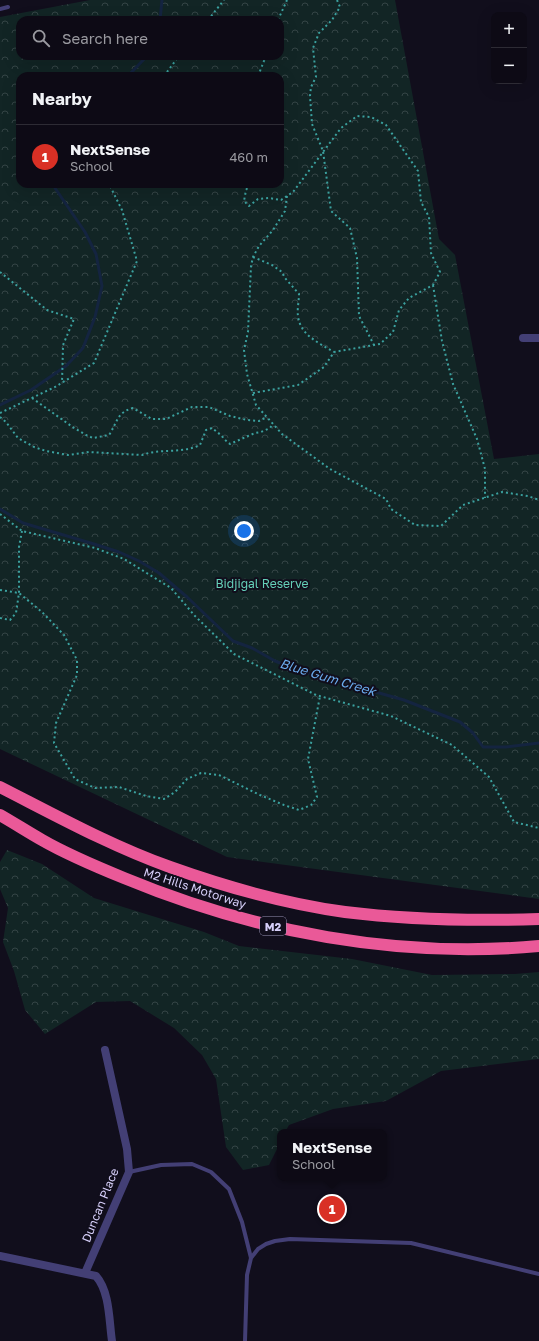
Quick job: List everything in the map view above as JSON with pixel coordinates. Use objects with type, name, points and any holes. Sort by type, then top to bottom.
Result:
[{"type":"highway","name":"M2 Hills Motorway","points":[[0,787],[118,846],[169,867],[241,890],[294,903],[345,912],[418,919],[539,919]]},
{"type":"highway","name":"M2 Hills Motorway","points":[[0,815],[42,840],[96,866],[165,895],[221,913],[278,928],[331,938],[401,946],[470,949],[539,946]]},
{"type":"street","points":[[523,338],[539,338]]},
{"type":"street","name":"Duncan Place","points":[[85,1273],[129,1172],[127,1149],[105,1050]]},
{"type":"street","points":[[0,1254],[96,1276],[102,1283],[105,1290],[112,1341]]},
{"type":"lane","points":[[0,9],[8,7]]},
{"type":"lane","points":[[129,1172],[161,1165],[192,1164],[211,1172],[229,1189],[242,1222],[251,1258]]},
{"type":"lane","points":[[245,1341],[247,1275],[251,1258],[258,1249],[275,1241],[290,1239],[411,1243],[539,1274]]},
{"type":"path","points":[[211,16],[224,0]]},
{"type":"path","points":[[280,16],[287,0]]},
{"type":"path","points":[[337,0],[340,7],[332,20],[319,33],[313,48],[316,77],[311,87],[310,96],[312,124],[323,151],[331,211],[350,228],[357,258],[359,316],[374,345]]},
{"type":"path","points":[[167,72],[176,60]]},
{"type":"path","points":[[260,72],[264,60]]},
{"type":"path","points":[[247,188],[244,201],[249,206],[258,199],[269,198],[281,200],[293,192],[341,128],[357,116],[371,116],[386,125],[418,171],[421,202],[429,217],[431,253],[440,272],[433,285],[409,298],[399,310],[393,332],[380,344],[334,352],[312,340],[301,328],[298,316],[299,294],[285,278],[282,272],[272,265],[253,257]]},
{"type":"path","points":[[0,413],[62,383],[94,363],[136,261],[122,210],[111,188]]},
{"type":"path","points":[[287,196],[285,211],[273,230],[259,246],[253,257],[251,266],[248,332],[244,350],[247,374],[256,405],[282,434],[330,469],[386,499],[391,509],[415,526],[441,526],[463,505],[502,492],[528,496],[539,500]]},
{"type":"path","points":[[0,272],[48,310],[74,319],[63,345],[62,383]]},
{"type":"path","points":[[433,285],[442,342],[452,384],[477,439],[485,469],[485,498]]},
{"type":"path","points":[[253,393],[298,385],[324,367],[334,352]]},
{"type":"path","points":[[32,398],[74,428],[94,438],[108,435],[115,426],[118,416],[126,410],[133,408],[152,419],[166,419],[192,407],[209,407],[230,416],[247,420],[259,421],[267,417]]},
{"type":"path","points":[[0,417],[6,422],[18,438],[40,449],[68,455],[89,452],[142,455],[148,453],[188,450],[200,445],[206,430],[212,428],[230,444],[270,428],[273,424]]},
{"type":"path","points":[[0,514],[22,531],[95,548],[124,559],[171,588],[195,616],[234,654],[320,696],[391,716],[452,745],[489,777],[514,822],[539,828]]},
{"type":"path","points":[[0,618],[10,620],[16,613],[19,593],[19,547],[22,531]]},
{"type":"path","points":[[0,590],[19,593],[42,612],[64,635],[77,660],[77,675],[56,723],[54,743],[75,779],[95,788],[119,787],[146,796],[164,799],[175,792],[186,779],[201,773],[219,775],[260,795],[299,810],[311,805],[317,797],[308,759],[320,696]]},
{"type":"green space","name":"Bidjigal Reserve","points":[[90,0],[395,0],[439,239],[455,255],[494,459],[539,454],[539,899],[227,857],[0,749],[0,17]]},
{"type":"green space","points":[[7,850],[42,864],[94,898],[204,932],[239,946],[352,959],[432,975],[515,974],[539,972],[539,1059],[441,1071],[386,1101],[333,1109],[289,1125],[287,1129],[277,1129],[277,1149],[269,1165],[243,1170],[226,1147],[216,1079],[202,1055],[174,1028],[130,1001],[96,1002],[45,1034],[25,1010],[14,971],[3,942],[8,908],[0,889],[0,862]]},
{"type":"waterway","points":[[160,16],[162,0]]},
{"type":"waterway","points":[[132,72],[143,60]]},
{"type":"waterway","points":[[0,405],[31,390],[66,366],[83,348],[95,317],[102,286],[96,254],[85,232],[55,188]]},
{"type":"waterway","name":"Blue Gum Creek","points":[[0,509],[23,523],[119,552],[139,561],[159,573],[187,597],[233,641],[252,648],[275,661],[301,671],[404,700],[460,722],[473,733],[483,747],[506,747],[539,743]]},
{"type":"place","name":"NextSense","points":[[332,1209]]}]
